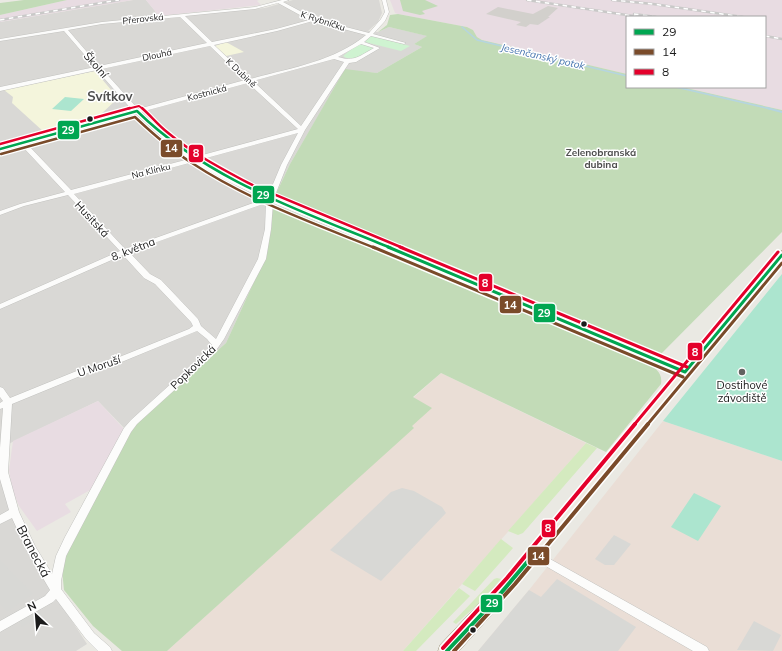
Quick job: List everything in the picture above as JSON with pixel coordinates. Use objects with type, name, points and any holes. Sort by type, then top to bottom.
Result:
[{"type":"main road","points":[[447,651],[495,600],[534,554],[782,255]]},
{"type":"street","name":"Přerovská","points":[[0,40],[108,22],[255,8],[287,0]]},
{"type":"street","name":"Kostnická","points":[[0,148],[334,57],[360,42],[380,25],[387,8],[384,0]]},
{"type":"street","name":"K Rybníčku","points":[[279,2],[312,20],[369,34]]},
{"type":"street","name":"K Dubině","points":[[181,15],[302,130]]},
{"type":"street","name":"Dlouhá","points":[[0,89],[283,29],[312,20]]},
{"type":"street","name":"Školní","points":[[65,29],[137,111],[162,136],[194,160],[224,177],[270,200],[685,372]]},
{"type":"street","points":[[369,34],[404,43]]},
{"type":"street","points":[[334,57],[347,61],[354,61],[378,48],[360,42]]},
{"type":"street","name":"Popkovická","points":[[56,590],[57,572],[70,537],[127,430],[209,354],[224,332],[262,259],[268,230],[270,200],[284,165],[302,130],[347,61]]},
{"type":"street","name":"Na Klínku","points":[[0,213],[22,205],[302,130]]},
{"type":"street","name":"Husitská","points":[[22,142],[123,252],[147,276],[158,282],[195,321],[197,327],[216,345]]},
{"type":"street","name":"8. května","points":[[0,307],[123,252],[270,200]]},
{"type":"street","name":"U Moruší","points":[[4,404],[87,370],[112,363],[192,331],[197,327]]},
{"type":"street","points":[[205,333],[224,332]]},
{"type":"street","points":[[0,390],[4,404]]},
{"type":"street","name":"Branecká","points":[[4,404],[2,472],[14,512],[31,548],[56,590]]},
{"type":"street","name":"Branecká","points":[[0,520],[14,512]]},
{"type":"street","points":[[534,554],[703,651]]},
{"type":"street","points":[[0,627],[49,599],[56,590],[90,636],[106,651]]},
{"type":"shaded area","points":[[24,0],[67,0],[0,15],[0,3]]},
{"type":"shaded area","points":[[67,0],[133,0],[0,22],[0,15]]},
{"type":"shaded area","points":[[133,0],[146,0],[161,18],[265,8],[293,0],[379,0],[382,13],[378,22],[368,31],[378,32],[389,27],[428,36],[414,44],[422,47],[377,73],[345,70],[290,164],[275,196],[271,231],[265,258],[226,343],[127,431],[98,401],[0,448],[0,22]]},
{"type":"shaded area","points":[[146,0],[259,0],[257,1],[261,5],[159,16]]},
{"type":"shaded area","points":[[390,0],[782,0],[782,110],[686,88],[766,88],[766,16],[626,16],[626,74],[482,40],[477,37],[473,30],[467,27],[395,13]]},
{"type":"shaded area","points":[[400,0],[425,0],[438,6],[422,11],[425,14],[420,15],[403,11]]},
{"type":"shaded area","points":[[398,14],[467,27],[473,30],[477,37],[482,40],[626,74],[626,88],[686,88],[782,110],[782,232],[658,357],[275,196],[290,164],[345,69],[377,73],[422,47],[414,44],[427,36],[389,27],[378,32],[387,25],[390,15]]},
{"type":"shaded area","points":[[226,42],[244,52],[226,56],[215,46]]},
{"type":"shaded area","points":[[95,71],[118,98],[97,118],[45,133],[12,103],[13,97],[4,90]]},
{"type":"shaded area","points":[[273,204],[647,362],[660,374],[661,384],[606,452],[441,373],[413,397],[432,408],[412,426],[414,428],[167,651],[122,651],[93,626],[64,590],[62,570],[71,540],[127,431],[226,343],[265,258],[271,231]]},
{"type":"shaded area","points":[[441,373],[586,443],[403,651],[167,651],[413,428],[411,426],[413,398]]},
{"type":"shaded area","points":[[98,401],[124,429],[92,489],[65,504],[71,512],[37,531],[19,506],[12,490],[9,470],[13,441]]},
{"type":"shaded area","points":[[663,421],[782,461],[782,651],[478,651],[529,590]]},
{"type":"shaded area","points":[[0,478],[50,587],[87,644],[76,651],[0,651]]},
{"type":"shaded area","points":[[402,488],[414,491],[442,507],[446,513],[381,581],[330,550],[391,492]]},
{"type":"shaded area","points":[[614,535],[631,544],[614,565],[605,565],[595,559]]},
{"type":"shaded area","points":[[0,560],[33,594],[7,612],[0,604]]},
{"type":"shaded area","points":[[557,579],[636,627],[618,651],[478,651],[529,590],[541,597]]},
{"type":"shaded area","points":[[38,606],[43,616],[22,627],[17,618]]},
{"type":"shaded area","points":[[754,621],[781,635],[773,651],[737,650]]},
{"type":"green space","points":[[370,36],[410,46],[401,51],[365,42]]},
{"type":"green space","points":[[364,44],[376,48],[364,55],[351,59],[343,56],[357,45]]},
{"type":"green space","points":[[65,97],[84,99],[71,111],[52,109]]},
{"type":"green space","name":"Dostihové závodiště","points":[[782,274],[782,461],[663,421]]},
{"type":"green space","points":[[586,443],[597,448],[523,533],[518,535],[508,531]]},
{"type":"green space","points":[[694,493],[721,506],[698,541],[671,527]]},
{"type":"green space","points":[[501,539],[513,548],[475,591],[462,584]]},
{"type":"green space","points":[[494,579],[501,579],[477,605],[456,624],[453,622]]},
{"type":"green space","points":[[459,588],[470,596],[416,651],[403,651]]},
{"type":"building","points":[[548,6],[558,8],[548,17],[550,17],[538,25],[530,24],[526,27],[516,25],[521,22],[486,14],[498,7],[533,14]]},
{"type":"waterway","name":"Jesenčanský potok","points":[[462,27],[477,40],[626,76]]},
{"type":"waterway","name":"Jesenčanský potok","points":[[680,88],[769,109]]},
{"type":"waterway","name":"Jesenčanský potok","points":[[769,109],[782,112]]},
{"type":"railway","points":[[0,20],[119,0]]},
{"type":"railway","points":[[527,0],[633,16]]},
{"type":"railway","points":[[612,0],[653,4],[736,16]]},
{"type":"railway","points":[[634,14],[649,16]]},
{"type":"railway","points":[[766,36],[782,39]]},
{"type":"transit line","name":"8","points":[[0,144],[139,106],[166,132],[190,150],[254,186],[687,367]]},
{"type":"transit line","name":"29","points":[[137,111],[163,135],[191,156],[252,190],[685,372]]},
{"type":"transit line","name":"29","points":[[0,149],[137,111]]},
{"type":"transit line","name":"14","points":[[1,154],[135,117],[162,142],[192,163],[223,182],[256,199],[683,377]]},
{"type":"transit line","name":"8","points":[[443,648],[507,578],[778,252]]},
{"type":"transit line","name":"29","points":[[685,372],[782,255]]},
{"type":"transit line","name":"14","points":[[454,651],[515,584],[782,263]]},
{"type":"transit line","name":"29","points":[[447,651],[495,600],[534,554]]},
{"type":"place","name":"Dostihové závodiště","points":[[742,372]]},
{"type":"district","name":"Svítkov","points":[[110,96]]},
{"type":"district","name":"Zelenobranská dubina","points":[[601,158]]}]
